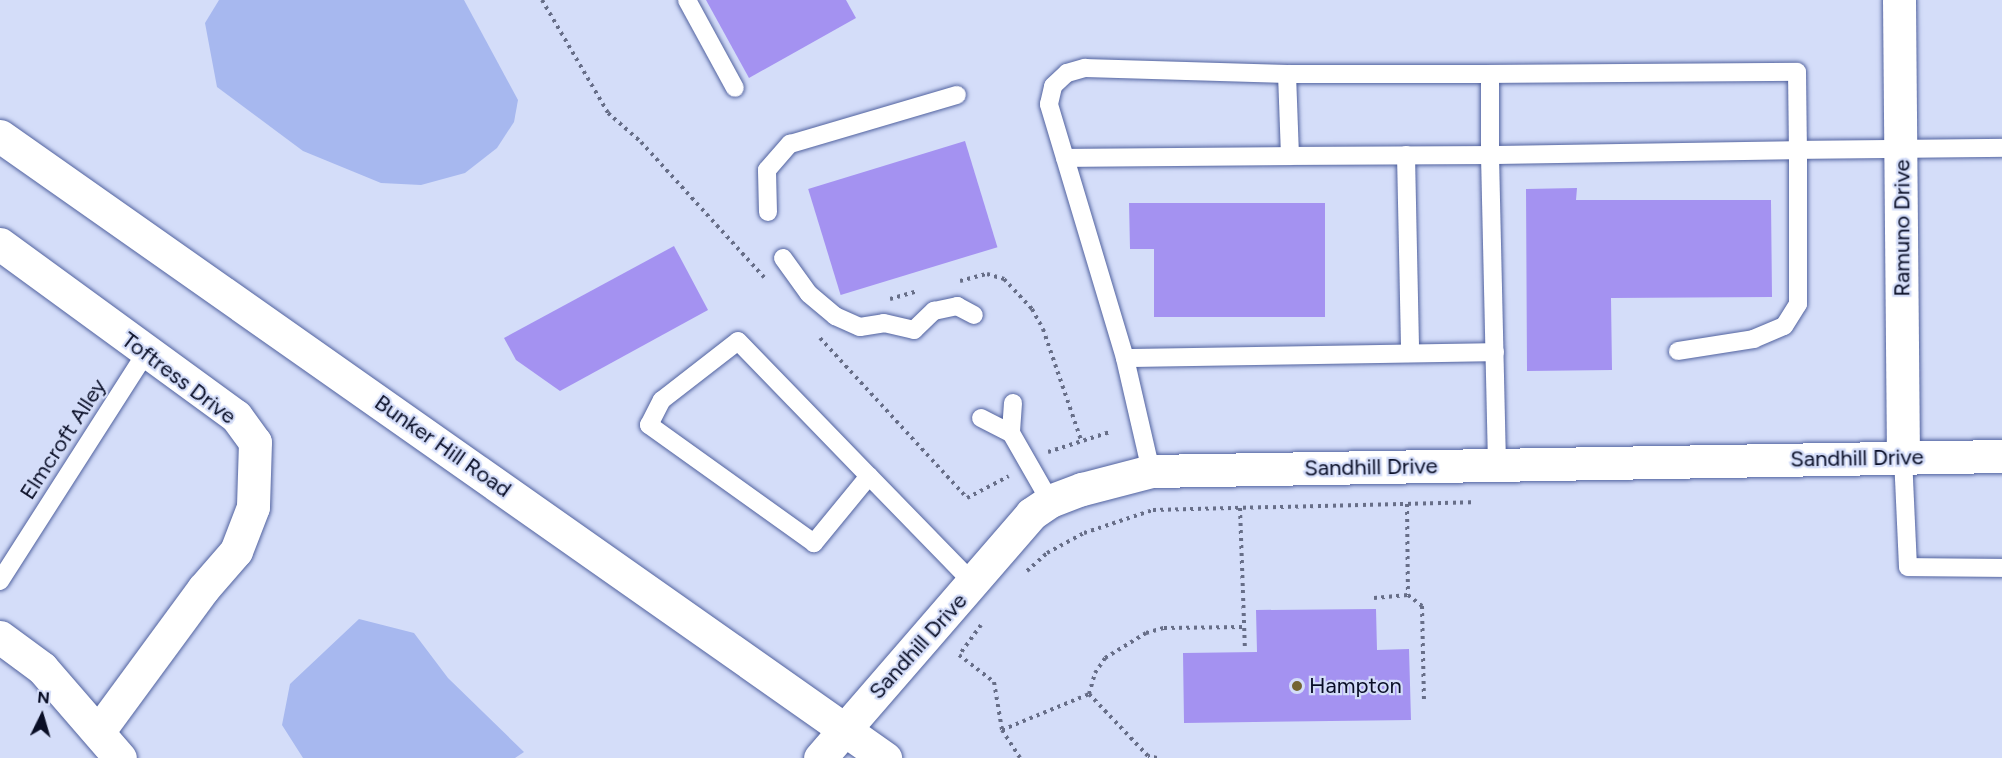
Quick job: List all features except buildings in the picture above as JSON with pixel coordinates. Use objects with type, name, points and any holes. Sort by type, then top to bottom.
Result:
[{"type":"street","name":"Ramuno Drive","points":[[1899,0],[1903,457]]},
{"type":"street","name":"Bunker Hill Road","points":[[0,136],[845,727],[885,758]]},
{"type":"street","name":"Toftress Drive","points":[[3,253],[237,416],[255,442],[253,507],[236,551],[203,589],[98,732]]},
{"type":"street","name":"Sandhill Drive","points":[[820,758],[1031,514],[1050,501],[1151,471],[2002,456]]},
{"type":"street","points":[[0,637],[42,668],[120,758]]},
{"type":"lane","points":[[687,0],[735,88]]},
{"type":"lane","points":[[1151,471],[1125,358],[1049,104],[1053,86],[1067,73],[1085,68],[1287,74],[1797,72],[1798,304],[1784,326],[1754,339],[1678,351]]},
{"type":"lane","points":[[1287,74],[1290,156]]},
{"type":"lane","points":[[1490,74],[1497,464]]},
{"type":"lane","points":[[768,212],[766,170],[790,144],[957,95]]},
{"type":"lane","points":[[1065,158],[1490,155],[1901,147],[2002,148]]},
{"type":"lane","points":[[1406,155],[1410,353]]},
{"type":"lane","points":[[783,258],[809,294],[835,316],[860,327],[884,323],[914,330],[934,311],[957,306],[974,315]]},
{"type":"lane","points":[[869,476],[814,543],[649,425],[662,400],[738,342],[869,476],[973,583]]},
{"type":"lane","points":[[1125,358],[1495,352]]},
{"type":"lane","name":"Elmcroft Alley","points":[[0,581],[146,353]]},
{"type":"lane","points":[[1013,404],[1011,432],[1050,501]]},
{"type":"lane","points":[[981,418],[1011,432]]},
{"type":"lane","points":[[1903,457],[1908,567],[2002,568]]},
{"type":"path","points":[[1020,577],[1047,553],[1084,533],[1132,515],[1153,510],[1472,502]]},
{"type":"path","points":[[1407,504],[1408,595]]},
{"type":"path","points":[[1240,508],[1245,648]]},
{"type":"path","points":[[1374,598],[1408,595],[1422,606],[1424,700]]},
{"type":"path","points":[[982,622],[959,655],[994,682],[1002,730],[1020,758]]},
{"type":"path","points":[[1089,694],[1095,673],[1105,658],[1146,633],[1164,628],[1244,627]]},
{"type":"path","points":[[1002,730],[1089,694]]},
{"type":"path","points":[[1089,694],[1148,756],[1157,758]]},
{"type":"water","points":[[219,0],[464,0],[518,100],[514,122],[497,148],[465,173],[421,185],[381,183],[303,151],[217,87],[205,23]]},
{"type":"water","points":[[359,619],[414,633],[448,678],[524,752],[515,758],[303,758],[282,725],[290,684]]},
{"type":"place","name":"Hampton","points":[[1297,686]]}]
